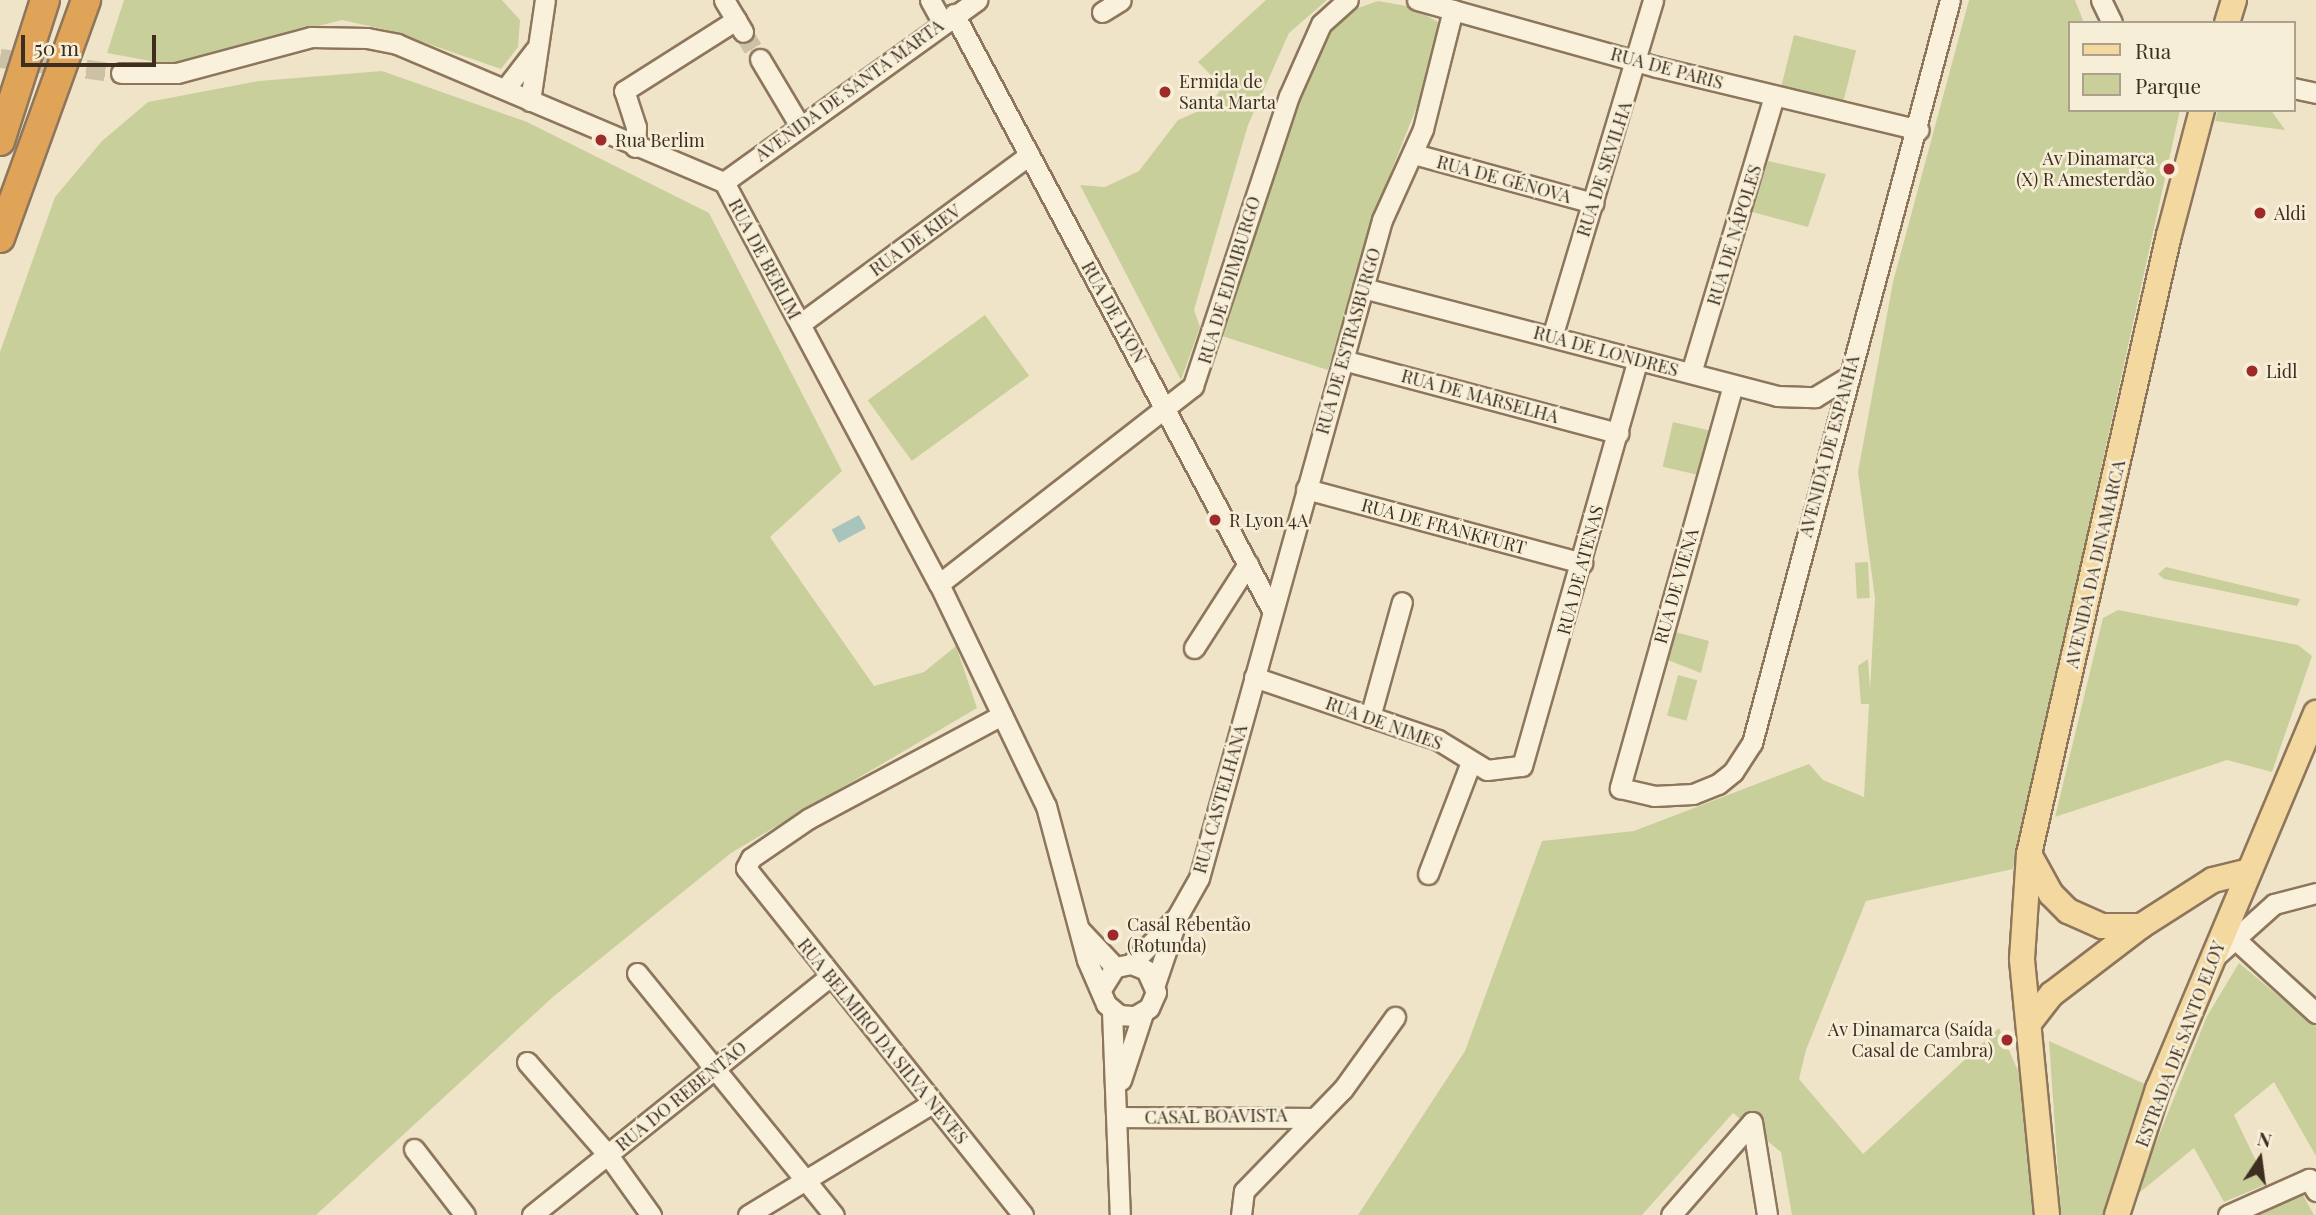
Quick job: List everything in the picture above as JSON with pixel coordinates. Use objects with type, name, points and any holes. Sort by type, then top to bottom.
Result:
[{"type":"highway","points":[[0,141],[45,0]]},
{"type":"highway","points":[[0,238],[86,0]]},
{"type":"main road","points":[[2228,21],[2234,0]]},
{"type":"main road","name":"AVENIDA DA DINAMARCA","points":[[2029,1023],[2022,959],[2029,855],[2169,234],[2201,112]]},
{"type":"main road","name":"ESTRADA DE SANTO ELOY","points":[[2118,1215],[2158,1089],[2316,713]]},
{"type":"main road","points":[[2029,855],[2051,894],[2068,911],[2102,926],[2141,926]]},
{"type":"main road","points":[[2047,1215],[2029,1023],[2052,994],[2141,926],[2213,880],[2248,871]]},
{"type":"street","points":[[528,0],[539,24]]},
{"type":"street","points":[[530,101],[539,24],[545,0]]},
{"type":"street","points":[[635,147],[636,127],[624,91],[739,26],[724,0]]},
{"type":"street","name":"RUA DE LYON","points":[[930,0],[948,18],[1030,155],[1167,408],[1272,610]]},
{"type":"street","name":"AVENIDA DE SANTA MARTA","points":[[724,182],[976,0]]},
{"type":"street","points":[[1102,12],[1121,0]]},
{"type":"street","name":"RUA DE EDIMBURGO","points":[[939,584],[1167,408],[1200,373],[1273,135],[1321,24],[1348,0]]},
{"type":"street","name":"RUA DE PARIS","points":[[1417,0],[1637,61],[1919,130]]},
{"type":"street","name":"RUA DE SEVILHA","points":[[1552,337],[1637,61],[1653,0]]},
{"type":"street","name":"AVENIDA DE ESPANHA","points":[[1620,788],[1654,796],[1693,794],[1733,772],[1752,741],[1845,379],[1919,130],[1950,0]]},
{"type":"street","points":[[2101,0],[2111,21]]},
{"type":"street","name":"RUA DE ESTRASBURGO","points":[[1254,677],[1382,220],[1414,154],[1453,10]]},
{"type":"street","name":"RUA DE BERLIM","points":[[121,73],[177,73],[311,37],[341,35],[397,44],[635,147],[724,182],[939,584],[1046,806],[1087,960],[1102,988]]},
{"type":"street","points":[[505,89],[536,49]]},
{"type":"street","points":[[760,59],[800,125]]},
{"type":"street","points":[[2295,88],[2316,93]]},
{"type":"street","name":"RUA DE NÁPOLES","points":[[1691,373],[1774,96]]},
{"type":"street","name":"RUA DE GÉNOVA","points":[[1414,154],[1593,203]]},
{"type":"street","name":"RUA DE KIEV","points":[[800,324],[1030,155]]},
{"type":"street","name":"RUA DE LONDRES","points":[[1363,288],[1732,385],[1807,398],[1845,379]]},
{"type":"street","name":"RUA DE MARSELHA","points":[[1343,360],[1618,433]]},
{"type":"street","name":"RUA DE ATENAS","points":[[1511,770],[1528,757],[1638,360]]},
{"type":"street","name":"RUA DE VIENA","points":[[1620,788],[1732,385]]},
{"type":"street","name":"RUA DE FRANKFURT","points":[[1306,489],[1582,563]]},
{"type":"street","points":[[1194,648],[1248,564]]},
{"type":"street","points":[[1370,717],[1402,602]]},
{"type":"street","name":"RUA DE NIMES","points":[[1254,677],[1438,740],[1471,762],[1492,772],[1511,770]]},
{"type":"street","name":"RUA CASTELHANA","points":[[1155,984],[1177,917],[1199,878],[1254,677]]},
{"type":"street","name":"RUA BELMIRO DA SILVA NEVES","points":[[1002,715],[808,819],[747,865],[830,976],[1023,1215]]},
{"type":"street","points":[[1428,874],[1471,762]]},
{"type":"street","points":[[2213,960],[2274,904],[2316,893]]},
{"type":"street","name":"RUA CASTELHANA","points":[[1123,966],[1177,917]]},
{"type":"street","points":[[1080,930],[1123,966],[1146,970],[1155,984],[1154,1000],[1143,1013],[1118,1088]]},
{"type":"street","points":[[2235,939],[2316,1013]]},
{"type":"street","points":[[1120,1215],[1118,1088],[1112,1011],[1102,988],[1123,966]]},
{"type":"street","points":[[637,973],[834,1215]]},
{"type":"street","name":"RUA DO REBENTÃO","points":[[532,1215],[830,976]]},
{"type":"street","points":[[1112,1011],[1127,1017],[1143,1013]]},
{"type":"street","name":"CASAL BOAVISTA","points":[[1241,1215],[1244,1191],[1343,1089],[1395,1017]]},
{"type":"street","points":[[527,1062],[608,1155],[651,1215]]},
{"type":"street","points":[[748,1215],[932,1103]]},
{"type":"street","name":"CASAL BOAVISTA","points":[[1118,1117],[1313,1118]]},
{"type":"street","points":[[1671,1215],[1752,1122],[1767,1215]]},
{"type":"street","points":[[414,1149],[466,1215]]},
{"type":"street","points":[[2228,1215],[2313,1185]]},
{"type":"green space","points":[[124,0],[502,0],[520,20],[518,47],[501,69],[391,31],[342,20],[167,64],[107,53]]},
{"type":"green space","points":[[1266,0],[1327,0],[1289,33],[1248,125],[1194,310],[1200,327],[1181,380],[1080,185],[1105,187],[1139,171],[1178,120],[1208,107],[1219,92],[1217,81],[1198,62]]},
{"type":"green space","points":[[1969,0],[2075,0],[2083,21],[2068,21],[2068,112],[2180,112],[2013,869],[1866,901],[1806,1050],[1799,1079],[1863,1154],[1999,1028],[2020,1075],[2035,1215],[1792,1215],[1781,1152],[1733,1113],[1642,1215],[1358,1215],[1465,1051],[1542,841],[1634,831],[1809,764],[1823,780],[1864,797],[1869,704],[1861,704],[1858,666],[1868,659],[1870,690],[1875,598],[1858,472],[1893,282]]},
{"type":"green space","points":[[1378,1],[1412,7],[1438,22],[1431,71],[1377,207],[1328,370],[1222,336],[1281,136],[1323,41],[1344,13]]},
{"type":"green space","points":[[1794,35],[1856,50],[1843,102],[1781,86]]},
{"type":"green space","points":[[382,71],[527,122],[709,213],[842,471],[770,537],[874,686],[924,672],[956,646],[977,708],[731,853],[554,996],[316,1215],[0,1215],[0,352],[55,197],[102,141],[148,102],[259,81]]},
{"type":"green space","points":[[2217,112],[2272,112],[2285,130],[2215,121]]},
{"type":"green space","points":[[1768,161],[1826,174],[1808,227],[1752,212]]},
{"type":"green space","points":[[985,315],[1029,376],[912,461],[868,400]]},
{"type":"green space","points":[[1673,422],[1711,431],[1701,476],[1663,467]]},
{"type":"green space","points":[[1868,562],[1870,598],[1857,599],[1855,563]]},
{"type":"green space","points":[[2166,567],[2300,599],[2297,606],[2164,579],[2158,574]]},
{"type":"green space","points":[[2118,610],[2298,645],[2312,656],[2272,772],[2227,760],[2055,817],[2103,618]]},
{"type":"green space","points":[[1672,631],[1709,641],[1701,673],[1665,659]]},
{"type":"green space","points":[[1678,675],[1697,680],[1686,721],[1667,716]]},
{"type":"green space","points":[[2239,963],[2316,1027],[2316,1156],[2274,1082],[2234,1115],[2267,1184],[2224,1202],[2194,1148],[2134,1197],[2207,1016]]},
{"type":"green space","points":[[2049,1041],[2145,1084],[2108,1215],[2061,1215]]},
{"type":"green space","points":[[2303,1195],[2314,1215],[2252,1215]]},
{"type":"water","points":[[859,515],[866,528],[839,543],[832,530]]},
{"type":"tunnel","points":[[743,32],[760,59]]},
{"type":"tunnel","points":[[0,58],[121,73]]},
{"type":"place","name":"Ermida de Santa Marta","points":[[1165,92]]},
{"type":"place","name":"Rua Berlim","points":[[601,140]]},
{"type":"place","name":"Av Dinamarca (X) R Amesterdão","points":[[2169,169]]},
{"type":"place","name":"Aldi","points":[[2260,213]]},
{"type":"place","name":"Lidl","points":[[2252,371]]},
{"type":"place","name":"R Lyon 4A","points":[[1215,520]]},
{"type":"place","name":"Casal Rebentão (Rotunda)","points":[[1113,935]]},
{"type":"place","name":"Av Dinamarca (Saída Casal de Cambra)","points":[[2007,1040]]}]
